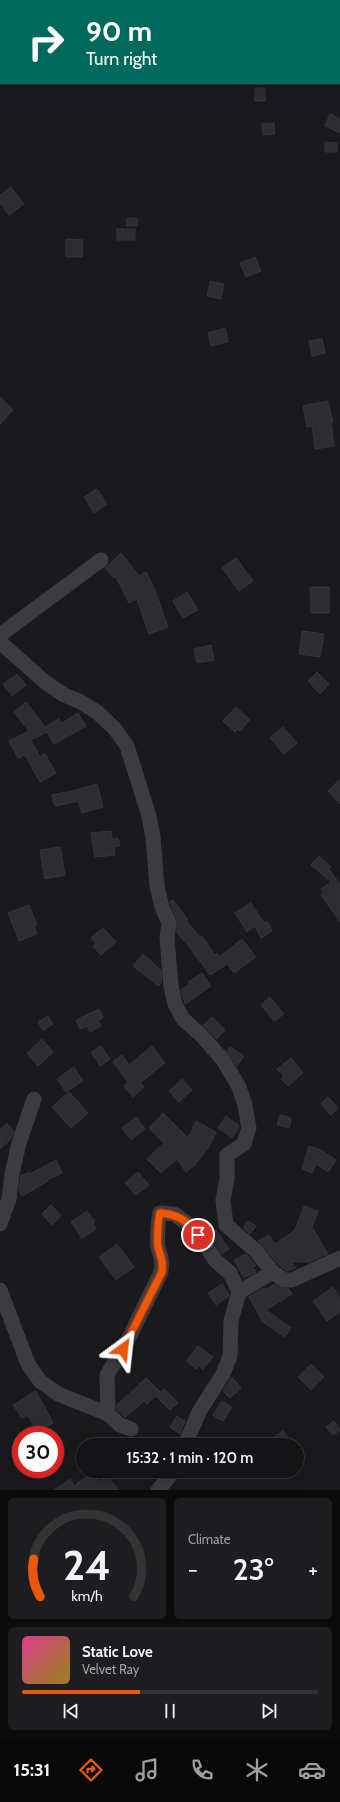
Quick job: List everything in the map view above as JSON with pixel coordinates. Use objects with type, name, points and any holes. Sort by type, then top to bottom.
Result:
[{"type":"street","points":[[0,635],[101,560]]},
{"type":"street","points":[[0,642],[45,682],[64,696],[79,701],[97,712],[115,729],[127,746],[149,816],[153,837],[156,886],[162,907],[169,923],[167,938],[171,986],[175,1004],[183,1019],[202,1036],[223,1060],[239,1087],[245,1105],[248,1128],[244,1144],[228,1154],[227,1179],[223,1200],[226,1225],[250,1245],[273,1272],[284,1280],[292,1280],[340,1258]]},
{"type":"street","points":[[0,1224],[9,1199],[12,1174],[19,1143],[34,1099]]},
{"type":"street","points":[[108,1414],[107,1375],[130,1336],[162,1272],[163,1260],[158,1246],[158,1217],[160,1213],[174,1214],[194,1228],[216,1261],[230,1273],[240,1292]]},
{"type":"street","points":[[188,1438],[199,1412],[224,1374],[230,1356],[231,1321],[240,1292],[273,1272]]},
{"type":"street","points":[[0,1290],[28,1364],[40,1381],[58,1394],[108,1414],[120,1425],[130,1429]]},
{"type":"street","points":[[158,1490],[168,1478]]},
{"type":"building","points":[[255,88],[265,88],[265,101],[255,101]]},
{"type":"building","points":[[330,114],[340,119],[340,133],[325,126]]},
{"type":"building","points":[[274,123],[275,134],[263,135],[262,124]]},
{"type":"building","points":[[325,142],[337,143],[337,152],[325,152]]},
{"type":"building","points":[[11,187],[24,204],[9,215],[0,203],[0,195]]},
{"type":"building","points":[[127,218],[137,218],[137,226],[127,226]]},
{"type":"building","points":[[117,229],[135,229],[135,240],[117,240]]},
{"type":"building","points":[[66,239],[83,240],[82,257],[66,257]]},
{"type":"building","points":[[255,257],[261,271],[246,277],[240,263]]},
{"type":"building","points":[[210,281],[224,284],[221,299],[207,296]]},
{"type":"building","points":[[225,328],[228,342],[211,346],[208,333]]},
{"type":"building","points":[[322,339],[325,353],[312,356],[309,341]]},
{"type":"building","points":[[0,397],[13,410],[0,424]]},
{"type":"building","points":[[328,401],[333,422],[331,422],[334,446],[315,449],[312,426],[307,427],[303,406]]},
{"type":"building","points":[[97,489],[107,504],[94,513],[84,497]]},
{"type":"building","points":[[121,553],[139,576],[146,572],[154,588],[168,627],[149,634],[137,599],[129,603],[116,577],[114,578],[105,568]]},
{"type":"building","points":[[236,558],[253,581],[239,591],[222,568]]},
{"type":"building","points":[[329,587],[329,613],[311,613],[310,588]]},
{"type":"building","points":[[187,592],[198,610],[183,618],[173,601]]},
{"type":"building","points":[[302,631],[324,634],[320,657],[299,654]]},
{"type":"building","points":[[211,645],[214,660],[197,663],[194,649]]},
{"type":"building","points":[[317,672],[329,684],[320,694],[308,681]]},
{"type":"building","points":[[17,674],[26,685],[12,696],[3,684]]},
{"type":"building","points":[[26,702],[45,727],[59,719],[62,723],[78,713],[86,726],[54,744],[47,732],[31,740],[40,757],[45,754],[56,773],[40,782],[25,755],[18,758],[9,741],[29,731],[14,712]]},
{"type":"building","points":[[236,707],[250,720],[240,731],[238,729],[235,732],[223,721]]},
{"type":"building","points":[[283,727],[297,743],[284,754],[270,738]]},
{"type":"building","points":[[340,779],[340,804],[328,791]]},
{"type":"building","points":[[97,784],[103,807],[82,813],[78,801],[55,806],[52,795]]},
{"type":"building","points":[[111,831],[112,839],[118,838],[120,846],[114,847],[115,855],[95,857],[91,833]]},
{"type":"building","points":[[60,847],[65,875],[45,879],[40,850]]},
{"type":"building","points":[[319,856],[331,867],[329,869],[340,884],[340,922],[321,895],[324,893],[321,889],[331,882],[311,865]]},
{"type":"building","points":[[173,900],[188,920],[186,921],[200,937],[202,936],[215,955],[217,953],[219,957],[242,939],[256,957],[234,973],[227,964],[210,975],[177,933],[177,920],[170,902]]},
{"type":"building","points":[[251,903],[264,923],[267,921],[272,931],[261,938],[255,926],[247,932],[235,913]]},
{"type":"building","points":[[29,905],[37,925],[34,926],[37,934],[19,941],[8,913]]},
{"type":"building","points":[[103,928],[116,942],[101,955],[93,946],[96,944],[91,938]]},
{"type":"building","points":[[143,954],[161,970],[162,982],[158,986],[133,966]]},
{"type":"building","points":[[202,973],[211,986],[185,1004],[181,990],[190,984],[188,982]]},
{"type":"building","points":[[270,997],[284,1014],[274,1021],[261,1005]]},
{"type":"building","points":[[99,1009],[103,1018],[98,1020],[101,1026],[90,1032],[87,1026],[80,1029],[76,1020]]},
{"type":"building","points":[[48,1016],[53,1024],[43,1030],[38,1022]]},
{"type":"building","points":[[212,1017],[225,1030],[217,1039],[203,1025]]},
{"type":"building","points":[[42,1039],[53,1052],[38,1066],[27,1053]]},
{"type":"building","points":[[101,1046],[110,1059],[100,1066],[91,1052]]},
{"type":"building","points":[[152,1046],[165,1063],[140,1083],[144,1087],[133,1097],[124,1086],[128,1082],[113,1062],[122,1055],[129,1065]]},
{"type":"building","points":[[230,1047],[244,1056],[237,1066],[227,1051]]},
{"type":"building","points":[[291,1058],[303,1073],[288,1086],[281,1079],[284,1076],[277,1069]]},
{"type":"building","points":[[74,1067],[83,1081],[66,1092],[57,1079]]},
{"type":"building","points":[[182,1079],[192,1090],[179,1102],[169,1091]]},
{"type":"building","points":[[69,1092],[88,1113],[71,1128],[52,1107]]},
{"type":"building","points":[[328,1097],[338,1108],[331,1115],[321,1104]]},
{"type":"building","points":[[163,1113],[188,1138],[196,1121],[216,1132],[208,1148],[195,1165],[186,1172],[177,1159],[161,1173],[147,1159],[164,1143],[149,1128]]},
{"type":"building","points":[[280,1115],[291,1118],[289,1128],[277,1125]]},
{"type":"building","points":[[226,1116],[239,1126],[232,1138],[218,1128]]},
{"type":"building","points":[[136,1117],[145,1129],[131,1140],[122,1128]]},
{"type":"building","points":[[7,1123],[14,1131],[10,1140],[0,1149],[0,1129]]},
{"type":"building","points":[[309,1146],[321,1150],[336,1160],[328,1172],[316,1164],[312,1173],[302,1169]]},
{"type":"building","points":[[56,1160],[62,1173],[47,1180],[48,1181],[22,1196],[19,1191],[21,1176],[29,1172],[30,1174]]},
{"type":"building","points":[[138,1172],[149,1185],[136,1195],[125,1183]]},
{"type":"building","points":[[51,1205],[61,1216],[52,1225],[42,1214]]},
{"type":"building","points":[[304,1206],[318,1211],[312,1227],[328,1254],[309,1262],[291,1262],[296,1268],[287,1271],[279,1265],[258,1241],[269,1235],[275,1244],[295,1230]]},
{"type":"building","points":[[87,1211],[95,1222],[93,1223],[96,1229],[82,1238],[71,1222]]},
{"type":"building","points":[[248,1221],[256,1226],[250,1234],[243,1228]]},
{"type":"building","points":[[215,1229],[229,1249],[222,1254],[209,1234]]},
{"type":"building","points":[[117,1244],[134,1267],[116,1280],[99,1257]]},
{"type":"building","points":[[246,1254],[256,1266],[253,1267],[256,1272],[244,1278],[234,1260]]},
{"type":"building","points":[[222,1284],[229,1294],[228,1297],[216,1305],[208,1293]]},
{"type":"building","points":[[275,1284],[279,1287],[289,1289],[292,1294],[266,1310],[291,1328],[285,1337],[263,1322],[249,1297],[264,1288],[265,1290]]},
{"type":"building","points":[[333,1287],[340,1298],[340,1312],[327,1321],[313,1301]]},
{"type":"building","points":[[198,1346],[213,1357],[203,1369],[199,1366],[196,1369],[186,1361]]},
{"type":"building","points":[[311,1364],[324,1377],[311,1390],[298,1377]]},
{"type":"building","points":[[232,1377],[241,1388],[230,1398],[223,1391]]},
{"type":"building","points":[[146,1378],[160,1392],[147,1404],[144,1401],[125,1417],[117,1410],[117,1405]]},
{"type":"building","points":[[164,1389],[178,1403],[170,1410],[156,1396]]},
{"type":"building","points":[[36,1391],[53,1423],[48,1426],[34,1426],[27,1415],[22,1418],[13,1405]]},
{"type":"building","points":[[222,1401],[232,1407],[223,1421],[213,1415]]},
{"type":"building","points":[[177,1416],[185,1421],[180,1434],[170,1427]]},
{"type":"building","points":[[334,1421],[340,1430],[333,1435],[326,1427]]},
{"type":"building","points":[[283,1431],[288,1438],[273,1438]]},
{"type":"building","points":[[85,1478],[98,1478],[101,1482],[105,1478],[109,1478],[119,1490],[54,1490],[70,1479],[74,1486]]},
{"type":"route","points":[[123,1349],[162,1272],[163,1260],[158,1246],[158,1217],[160,1213],[174,1214],[194,1228],[198,1235]]}]
